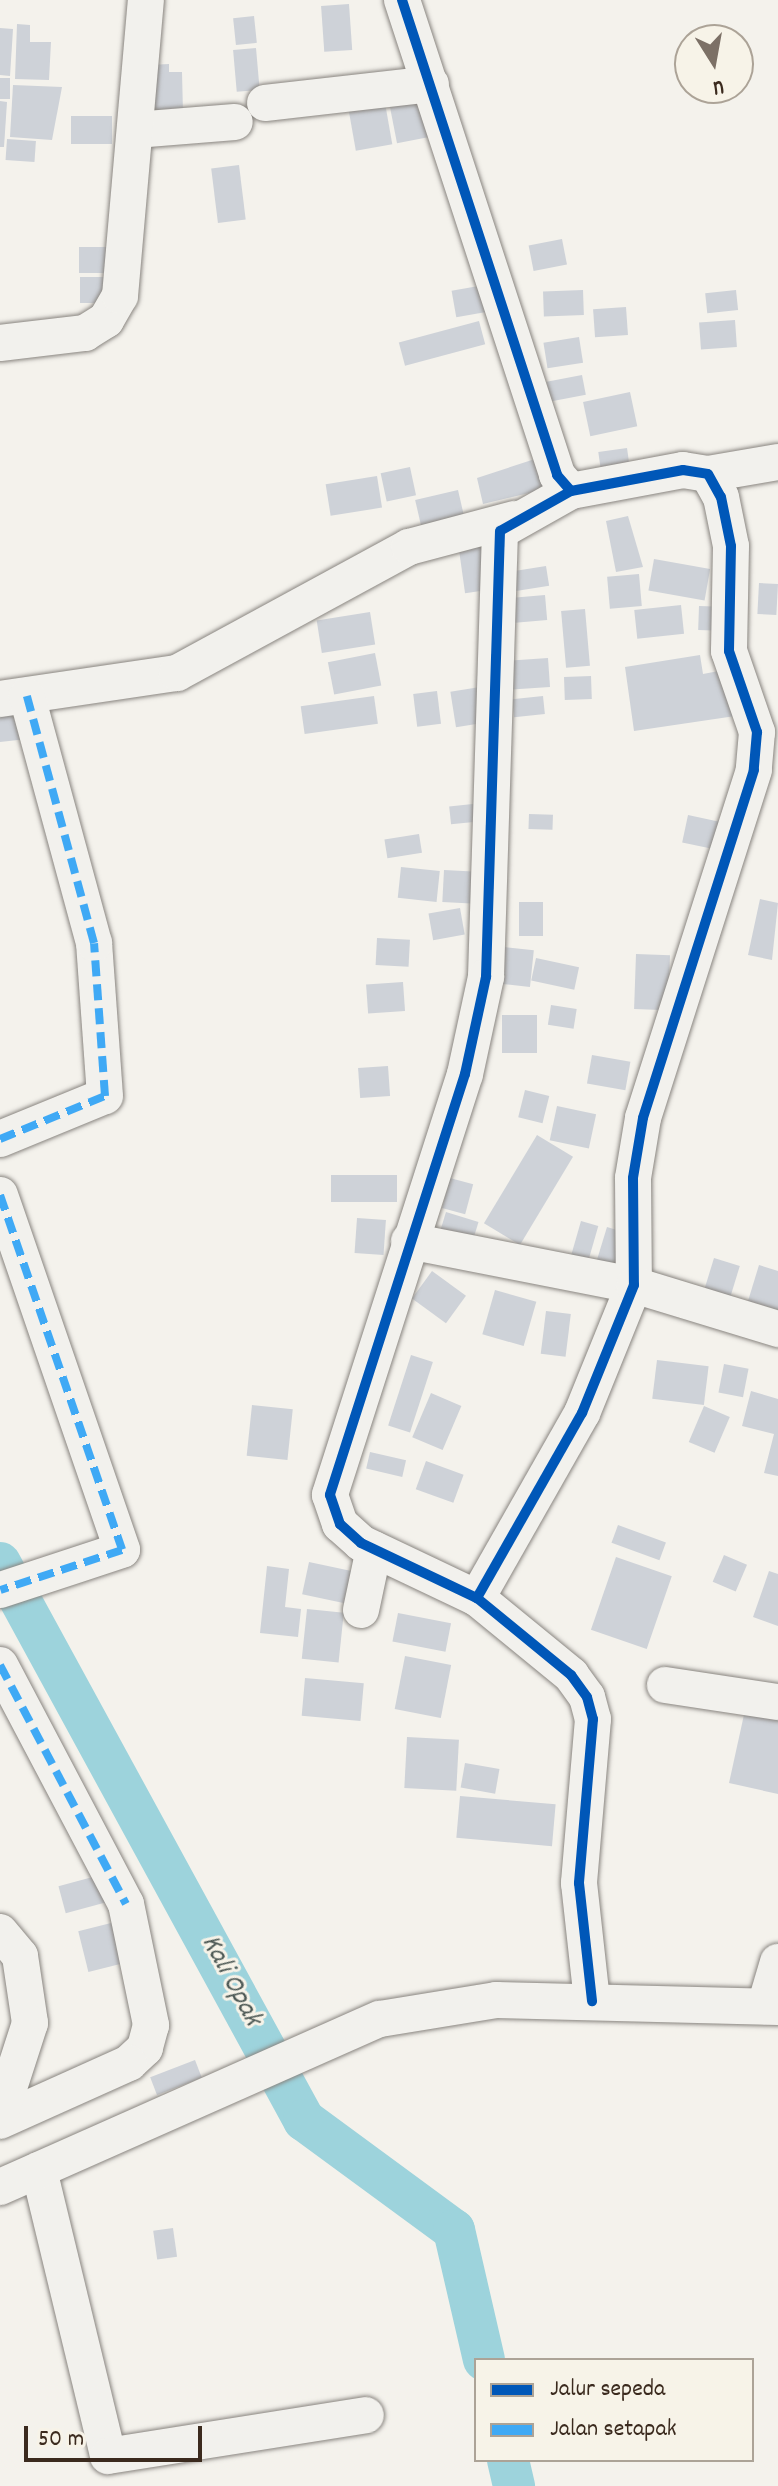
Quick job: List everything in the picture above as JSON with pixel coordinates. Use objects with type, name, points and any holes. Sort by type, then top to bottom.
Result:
[{"type":"street","points":[[0,343],[85,333],[106,320],[120,296],[146,0]]},
{"type":"street","points":[[402,0],[542,441],[571,491]]},
{"type":"street","points":[[265,103],[431,84]]},
{"type":"street","points":[[135,130],[235,122]]},
{"type":"street","points":[[0,1139],[105,1096],[94,943],[13,698],[184,671],[409,547],[514,519],[571,491],[683,470],[708,474],[778,462]]},
{"type":"street","points":[[477,1598],[582,1413],[634,1285],[633,1178],[643,1118],[754,770],[757,732],[729,651],[731,546],[708,474]]},
{"type":"street","points":[[514,519],[500,531],[493,589],[486,977],[465,1074],[330,1495],[340,1524],[374,1549],[477,1598],[571,1675],[593,1719],[579,1883],[592,2001]]},
{"type":"street","points":[[0,1195],[122,1550],[0,1590]]},
{"type":"street","points":[[409,1241],[634,1285],[778,1329]]},
{"type":"street","points":[[361,1610],[374,1549]]},
{"type":"street","points":[[0,1665],[126,1904],[151,2025],[145,2048],[129,2063],[0,2119]]},
{"type":"street","points":[[665,1685],[778,1702]]},
{"type":"street","points":[[0,1932],[20,1956],[30,2023],[0,2119]]},
{"type":"street","points":[[0,2187],[219,2094],[334,2037],[424,2009],[592,2001],[771,2006],[778,1962]]},
{"type":"street","points":[[39,2170],[108,2456],[366,2415]]},
{"type":"building","points":[[349,4],[352,50],[324,52],[321,6]]},
{"type":"building","points":[[254,16],[257,43],[236,45],[233,18]]},
{"type":"building","points":[[17,24],[30,25],[30,42],[51,42],[49,80],[15,79]]},
{"type":"building","points":[[0,28],[13,29],[10,76],[0,75]]},
{"type":"building","points":[[256,48],[260,90],[237,92],[233,50]]},
{"type":"building","points":[[169,64],[169,72],[182,72],[183,113],[151,114],[149,65]]},
{"type":"building","points":[[0,78],[10,78],[10,99],[0,99]]},
{"type":"building","points":[[13,85],[62,87],[52,140],[10,137]]},
{"type":"building","points":[[431,98],[438,135],[397,143],[390,106]]},
{"type":"building","points":[[0,101],[7,102],[4,147],[0,147]]},
{"type":"building","points":[[385,103],[392,144],[356,151],[349,109]]},
{"type":"building","points":[[71,116],[112,116],[112,144],[71,144]]},
{"type":"building","points":[[7,139],[36,141],[34,162],[6,160]]},
{"type":"building","points":[[239,165],[246,220],[218,223],[211,168]]},
{"type":"building","points":[[562,239],[567,265],[534,271],[529,245]]},
{"type":"building","points":[[79,247],[118,247],[118,273],[79,273]]},
{"type":"building","points":[[80,277],[111,277],[111,303],[80,303]]},
{"type":"building","points":[[490,284],[495,311],[456,317],[452,291]]},
{"type":"building","points":[[583,290],[584,315],[544,316],[543,291]]},
{"type":"building","points":[[736,290],[738,310],[707,313],[705,293]]},
{"type":"building","points":[[626,307],[628,335],[595,337],[593,309]]},
{"type":"building","points":[[735,320],[737,347],[701,349],[699,323]]},
{"type":"building","points":[[479,321],[485,344],[405,366],[399,342]]},
{"type":"building","points":[[579,337],[583,363],[548,368],[543,343]]},
{"type":"building","points":[[582,375],[586,395],[550,402],[547,382]]},
{"type":"building","points":[[630,392],[637,426],[590,436],[583,402]]},
{"type":"building","points":[[627,448],[630,469],[601,473],[598,452]]},
{"type":"building","points":[[538,458],[546,489],[483,504],[477,478]]},
{"type":"building","points":[[410,467],[416,495],[387,502],[381,473]]},
{"type":"building","points":[[377,476],[382,508],[331,516],[326,484]]},
{"type":"building","points":[[458,490],[464,515],[421,525],[415,500]]},
{"type":"building","points":[[628,516],[643,567],[616,572],[606,521]]},
{"type":"building","points":[[484,541],[491,590],[465,593],[458,545]]},
{"type":"building","points":[[654,559],[710,569],[705,600],[648,591]]},
{"type":"building","points":[[546,566],[549,586],[515,591],[511,571]]},
{"type":"building","points":[[639,574],[642,606],[610,609],[607,577]]},
{"type":"building","points":[[759,583],[778,584],[776,615],[757,614]]},
{"type":"building","points":[[545,595],[547,620],[515,623],[513,598]]},
{"type":"building","points":[[681,605],[684,634],[637,639],[634,610]]},
{"type":"building","points":[[699,606],[722,607],[721,631],[698,630]]},
{"type":"building","points":[[585,609],[590,666],[566,668],[561,611]]},
{"type":"building","points":[[370,612],[375,645],[322,653],[317,620]]},
{"type":"building","points":[[375,653],[381,685],[334,695],[328,662]]},
{"type":"building","points":[[700,655],[703,674],[724,670],[742,715],[634,731],[625,667]]},
{"type":"building","points":[[548,658],[550,687],[508,690],[506,661]]},
{"type":"building","points":[[591,676],[592,699],[565,700],[564,677]]},
{"type":"building","points":[[480,687],[486,723],[456,727],[450,692]]},
{"type":"building","points":[[437,691],[441,724],[417,727],[413,694]]},
{"type":"building","points":[[374,696],[378,724],[305,734],[301,706]]},
{"type":"building","points":[[543,696],[545,714],[514,717],[512,699]]},
{"type":"building","points":[[23,704],[27,739],[0,742],[0,706]]},
{"type":"building","points":[[482,803],[484,821],[451,824],[449,806]]},
{"type":"building","points":[[529,814],[553,815],[552,830],[528,829]]},
{"type":"building","points":[[688,815],[725,823],[719,850],[682,842]]},
{"type":"building","points":[[419,834],[422,853],[387,858],[384,839]]},
{"type":"building","points":[[401,867],[440,871],[437,902],[398,898]]},
{"type":"building","points":[[444,870],[487,872],[485,904],[442,902]]},
{"type":"building","points":[[760,899],[778,903],[772,960],[748,955]]},
{"type":"building","points":[[519,902],[543,902],[543,936],[519,936]]},
{"type":"building","points":[[460,908],[465,935],[433,940],[428,914]]},
{"type":"building","points":[[377,938],[410,940],[409,967],[376,965]]},
{"type":"building","points":[[504,947],[534,950],[530,987],[500,984]]},
{"type":"building","points":[[636,954],[670,955],[668,1010],[634,1009]]},
{"type":"building","points":[[536,958],[579,967],[574,990],[531,980]]},
{"type":"building","points":[[403,982],[405,1011],[368,1014],[366,985]]},
{"type":"building","points":[[551,1005],[577,1009],[574,1029],[548,1025]]},
{"type":"building","points":[[502,1015],[537,1015],[537,1053],[502,1053]]},
{"type":"building","points":[[592,1055],[630,1062],[625,1090],[587,1084]]},
{"type":"building","points":[[388,1066],[390,1096],[360,1098],[358,1068]]},
{"type":"building","points":[[525,1090],[549,1096],[542,1123],[518,1117]]},
{"type":"building","points":[[557,1106],[596,1114],[589,1149],[550,1140]]},
{"type":"building","points":[[537,1135],[573,1157],[520,1245],[484,1223]]},
{"type":"building","points":[[331,1175],[397,1175],[397,1202],[331,1202]]},
{"type":"building","points":[[450,1178],[473,1184],[465,1214],[442,1208]]},
{"type":"building","points":[[446,1212],[479,1222],[469,1253],[437,1243]]},
{"type":"building","points":[[357,1218],[386,1220],[383,1255],[355,1253]]},
{"type":"building","points":[[581,1221],[598,1226],[588,1262],[571,1257]]},
{"type":"building","points":[[607,1227],[630,1234],[618,1272],[595,1265]]},
{"type":"building","points":[[714,1258],[740,1266],[729,1302],[703,1294]]},
{"type":"building","points":[[759,1265],[778,1271],[778,1310],[748,1301]]},
{"type":"building","points":[[432,1271],[466,1296],[446,1323],[412,1299]]},
{"type":"building","points":[[495,1290],[536,1302],[524,1346],[482,1334]]},
{"type":"building","points":[[546,1311],[571,1314],[566,1357],[541,1354]]},
{"type":"building","points":[[411,1355],[433,1362],[410,1432],[388,1425]]},
{"type":"building","points":[[657,1360],[709,1366],[704,1405],[652,1399]]},
{"type":"building","points":[[724,1364],[749,1369],[743,1397],[718,1392]]},
{"type":"building","points":[[751,1391],[778,1399],[778,1476],[764,1473],[774,1434],[742,1426]]},
{"type":"building","points":[[431,1393],[461,1406],[443,1450],[412,1437]]},
{"type":"building","points":[[252,1405],[293,1409],[287,1460],[247,1456]]},
{"type":"building","points":[[704,1406],[730,1417],[715,1453],[689,1442]]},
{"type":"building","points":[[370,1452],[406,1460],[402,1477],[366,1469]]},
{"type":"building","points":[[426,1461],[464,1475],[453,1503],[416,1489]]},
{"type":"building","points":[[618,1525],[666,1542],[659,1560],[612,1543]]},
{"type":"building","points":[[724,1555],[747,1565],[736,1591],[713,1582]]},
{"type":"building","points":[[616,1557],[672,1576],[647,1649],[591,1630]]},
{"type":"building","points":[[309,1562],[361,1573],[354,1605],[302,1594]]},
{"type":"building","points":[[267,1566],[289,1569],[285,1607],[301,1609],[298,1637],[260,1633]]},
{"type":"building","points":[[769,1571],[778,1574],[778,1626],[753,1617]]},
{"type":"building","points":[[307,1609],[344,1613],[339,1663],[302,1659]]},
{"type":"building","points":[[398,1613],[451,1623],[445,1652],[392,1641]]},
{"type":"building","points":[[405,1656],[451,1665],[441,1718],[395,1709]]},
{"type":"building","points":[[305,1678],[364,1683],[360,1721],[302,1716]]},
{"type":"building","points":[[747,1701],[778,1708],[778,1794],[729,1783]]},
{"type":"building","points":[[407,1737],[459,1740],[456,1791],[404,1788]]},
{"type":"building","points":[[465,1763],[499,1769],[495,1794],[461,1788]]},
{"type":"building","points":[[460,1796],[556,1804],[552,1846],[456,1838]]},
{"type":"building","points":[[100,1875],[107,1902],[66,1913],[58,1886]]},
{"type":"building","points":[[119,1921],[129,1962],[88,1972],[78,1931]]},
{"type":"building","points":[[195,2060],[202,2078],[157,2095],[150,2077]]},
{"type":"building","points":[[173,2228],[177,2257],[157,2260],[153,2231]]},
{"type":"waterway","name":"Kali Opak","points":[[0,1563],[304,2120],[454,2230],[484,2358]]},
{"type":"waterway","name":"Kali Opak","points":[[508,2462],[514,2486]]},
{"type":"marked path","points":[[0,1139],[105,1096],[94,943],[27,696]]},
{"type":"marked path","points":[[0,1195],[122,1550],[0,1590]]},
{"type":"marked path","points":[[0,1665],[126,1904]]},
{"type":"cycle path","points":[[402,0],[557,475],[571,491],[683,470],[708,474],[721,497],[731,546],[729,651],[757,732],[754,770],[643,1118],[633,1178],[634,1285],[582,1413],[477,1598]]},
{"type":"cycle path","points":[[571,491],[500,531],[486,977],[465,1074],[330,1495],[340,1524],[361,1543],[477,1598],[571,1675],[587,1697],[593,1719],[579,1883],[592,2001]]}]
